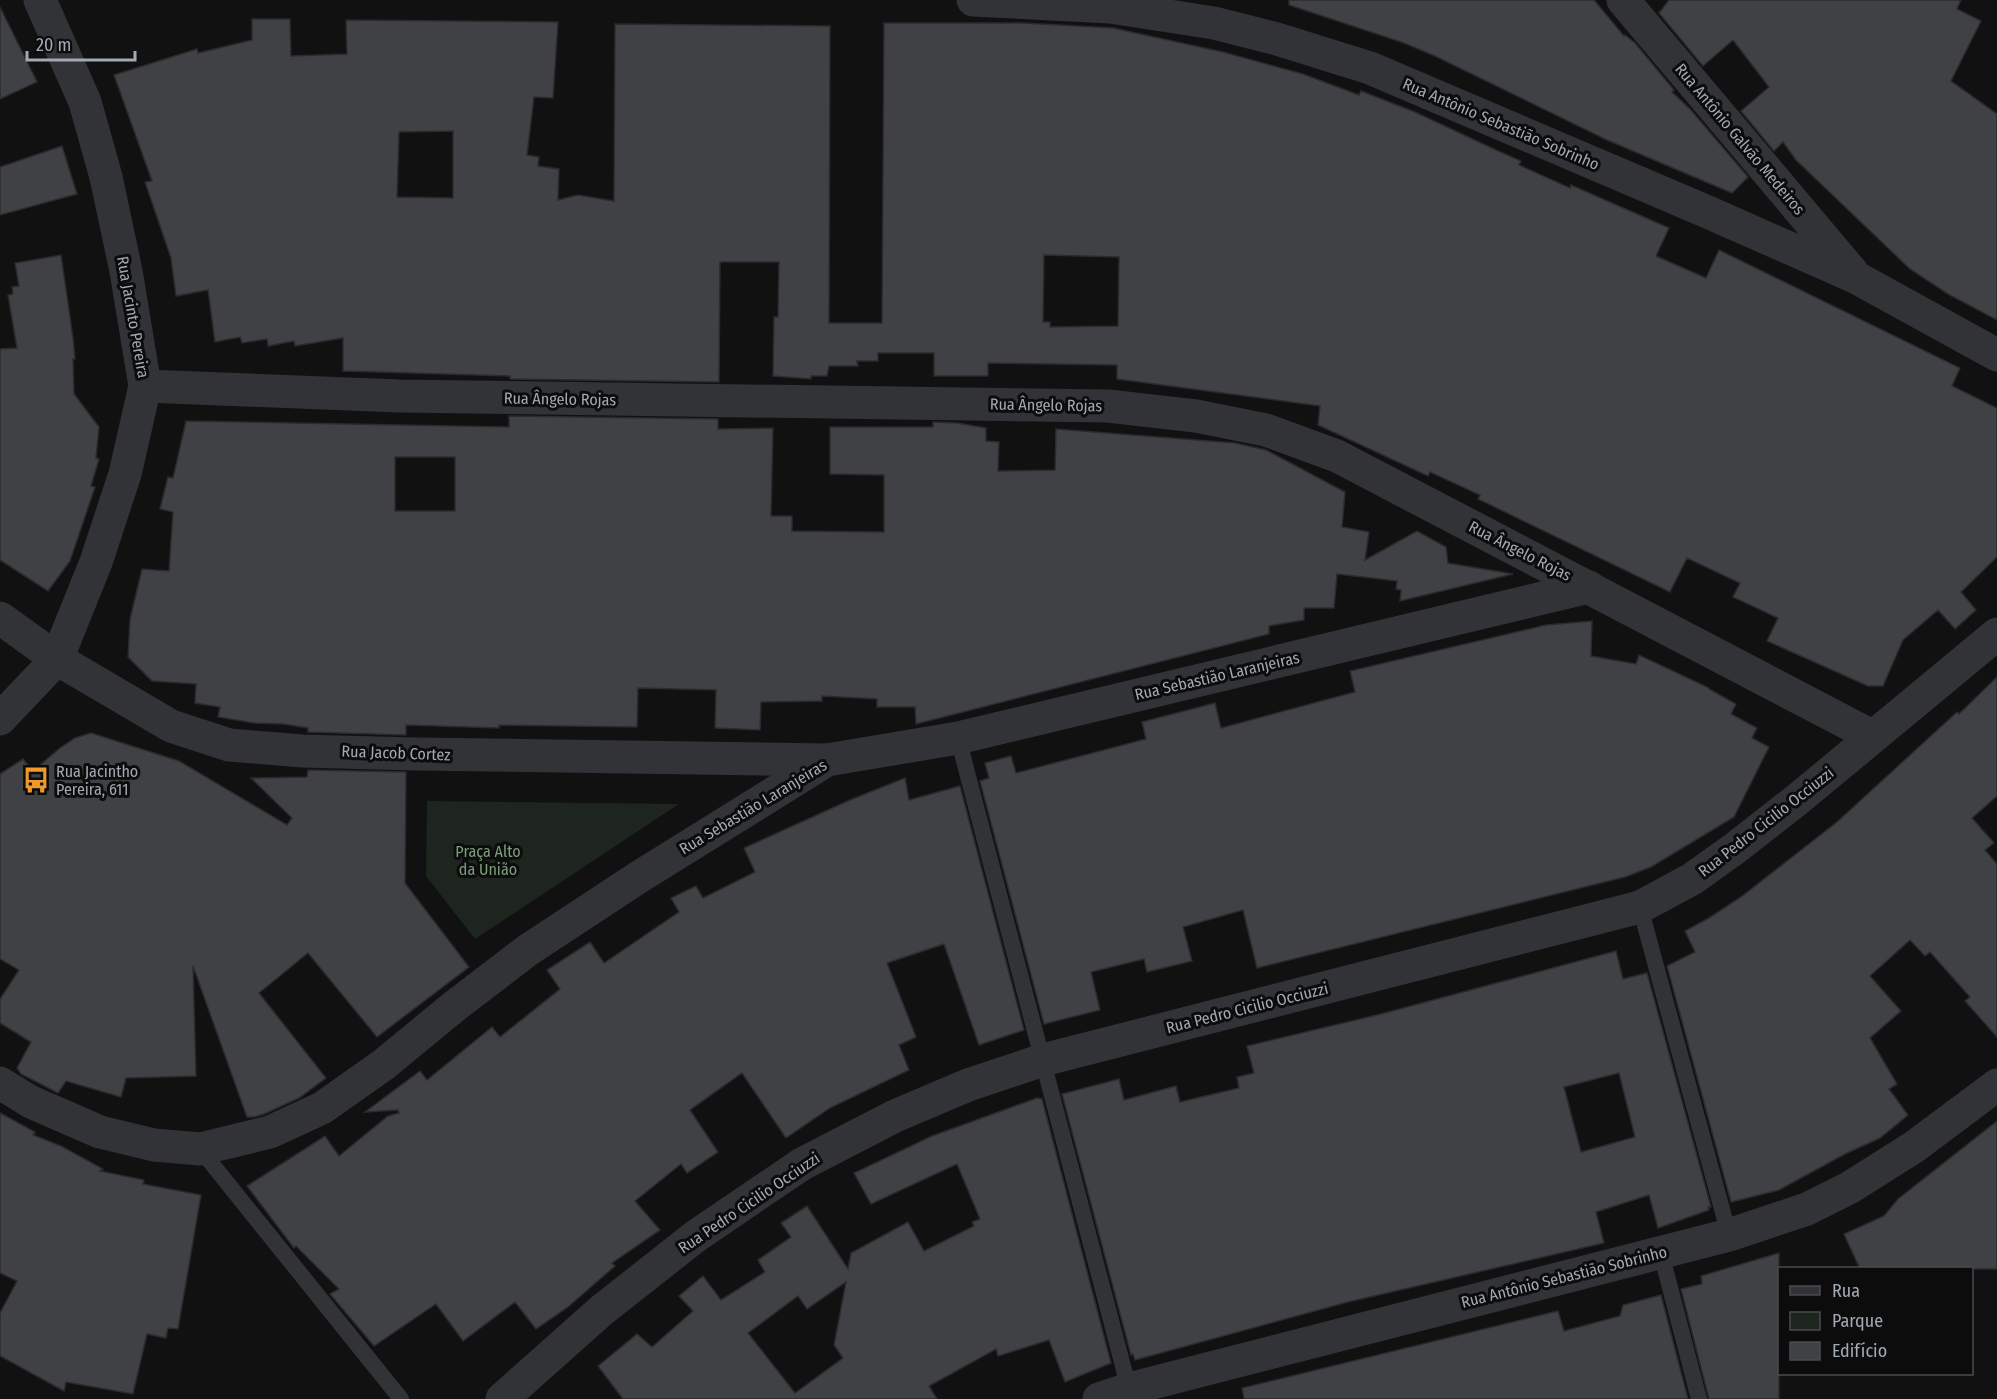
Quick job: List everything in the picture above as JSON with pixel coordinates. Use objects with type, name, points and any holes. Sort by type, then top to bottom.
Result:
[{"type":"street","name":"Rua Jacinto Pereira","points":[[0,719],[57,659],[96,562],[125,474],[145,386],[126,271],[106,177],[85,102],[40,0]]},
{"type":"street","name":"Rua Antônio Sebastião Sobrinho","points":[[973,0],[1110,7],[1214,23],[1277,39],[1370,68],[1857,278],[1997,355]]},
{"type":"street","name":"Rua Antônio Galvão Medeiros","points":[[1623,0],[1857,278]]},
{"type":"street","name":"Rua Ângelo Rojas","points":[[145,386],[411,397],[1108,406],[1196,416],[1266,430],[1337,456],[1872,736]]},
{"type":"street","name":"Rua Sebastião Laranjeiras","points":[[0,1083],[31,1102],[100,1132],[154,1145],[200,1149],[270,1131],[322,1108],[383,1065],[528,950],[639,877],[827,760],[958,738],[1589,587]]},
{"type":"street","name":"Rua Jacob Cortez","points":[[0,618],[57,659],[171,726],[229,745],[302,751],[416,754],[827,760]]},
{"type":"street","name":"Rua Pedro Cicilio Occiuzzi","points":[[502,1399],[602,1310],[696,1236],[802,1164],[895,1116],[968,1085],[1043,1060],[1640,907],[1692,879],[1734,849],[1997,634]]},
{"type":"street","name":"Rua Antônio Sebastião Sobrinho","points":[[1099,1399],[1334,1335],[1729,1235],[1808,1209],[1849,1188],[1914,1147],[1997,1085]]},
{"type":"lane","points":[[958,738],[1130,1389]]},
{"type":"lane","points":[[1640,907],[1729,1235]]},
{"type":"lane","points":[[200,1149],[401,1399]]},
{"type":"lane","points":[[1661,1253],[1699,1399]]},
{"type":"green space","name":"Praça Alto da União","points":[[427,801],[679,804],[475,939],[426,876]]},
{"type":"building","points":[[1289,0],[1594,0],[1624,36],[1635,43],[1674,90],[1672,92],[1690,109],[1748,177],[1732,193],[1607,140],[1435,56],[1404,43],[1289,5]]},
{"type":"building","points":[[1669,0],[1961,0],[1957,9],[1981,21],[1951,81],[1997,114],[1997,320],[1948,294],[1910,269],[1796,160],[1783,142],[1774,151],[1741,111],[1769,87],[1733,40],[1703,66],[1659,13]]},
{"type":"building","points":[[0,7],[37,82],[0,99]]},
{"type":"building","points":[[252,19],[290,19],[291,56],[347,54],[346,20],[558,22],[553,98],[534,97],[527,155],[539,157],[538,166],[559,169],[558,200],[578,195],[614,201],[615,24],[830,26],[829,323],[882,323],[884,23],[1022,23],[1113,28],[1223,52],[1303,74],[1359,95],[1361,91],[1415,112],[1521,161],[1519,165],[1570,188],[1571,185],[1669,228],[1656,256],[1706,278],[1719,250],[1960,368],[1952,386],[1997,408],[1997,557],[1961,592],[1976,610],[1955,629],[1938,610],[1903,640],[1883,686],[1868,686],[1767,641],[1778,618],[1733,597],[1740,583],[1687,558],[1670,592],[1478,499],[1480,495],[1430,472],[1428,476],[1318,425],[1320,406],[1117,379],[1117,365],[988,363],[988,376],[934,376],[934,353],[878,353],[878,361],[857,361],[858,366],[829,366],[827,376],[811,376],[811,379],[773,376],[774,317],[778,317],[779,262],[720,262],[719,382],[510,379],[510,376],[343,371],[343,338],[295,346],[294,341],[268,346],[267,339],[242,343],[240,337],[215,342],[208,290],[176,296],[171,258],[145,182],[152,181],[114,75],[197,49],[198,53],[252,40]],"holes":[[[453,131],[453,198],[397,197],[399,132]],[[1044,255],[1119,257],[1118,326],[1050,327],[1050,322],[1043,322]]]},
{"type":"building","points":[[62,146],[77,194],[0,215],[0,167]]},
{"type":"building","points":[[61,255],[75,359],[73,359],[74,394],[99,427],[96,458],[99,459],[91,486],[95,487],[70,561],[48,591],[0,560],[0,349],[17,348],[8,295],[13,294],[12,287],[19,286],[15,263]]},
{"type":"building","points":[[509,416],[718,419],[718,429],[773,428],[771,516],[792,516],[792,531],[884,532],[884,475],[830,474],[830,427],[933,427],[933,422],[986,428],[986,441],[999,442],[998,471],[1055,470],[1056,429],[1235,443],[1266,450],[1345,492],[1342,527],[1369,532],[1365,560],[1417,531],[1446,547],[1448,563],[1513,574],[1400,601],[1401,590],[1396,589],[1397,581],[1337,574],[1334,608],[1304,608],[1304,620],[1269,626],[1269,634],[916,724],[915,707],[877,707],[877,699],[822,696],[822,701],[761,702],[760,730],[715,728],[716,690],[638,688],[637,727],[499,725],[499,728],[406,725],[406,735],[308,732],[308,728],[218,717],[220,707],[195,703],[196,684],[152,681],[128,657],[130,619],[142,569],[169,571],[173,512],[160,509],[168,477],[173,478],[186,421],[509,427]],"holes":[[[395,457],[455,457],[455,511],[395,511]]]},
{"type":"building","points":[[1592,621],[1591,656],[1636,664],[1639,655],[1709,688],[1736,704],[1731,714],[1757,728],[1752,738],[1769,747],[1734,817],[1651,867],[1625,877],[1257,968],[1243,910],[1183,927],[1192,961],[1147,972],[1144,959],[1091,972],[1100,1010],[1044,1024],[980,781],[989,778],[985,763],[1011,756],[1016,773],[1146,739],[1142,722],[1215,703],[1221,728],[1355,692],[1350,671],[1546,625]]},
{"type":"building","points":[[1997,677],[1997,796],[1972,818],[1994,843],[1985,850],[1997,864],[1997,1037],[1965,1001],[1970,997],[1930,952],[1925,956],[1910,940],[1870,976],[1901,1011],[1870,1038],[1897,1084],[1889,1089],[1908,1115],[1880,1138],[1779,1190],[1731,1202],[1667,966],[1695,952],[1685,931],[1741,897],[1837,822],[1957,712],[1959,714]]},
{"type":"building","points":[[91,733],[179,761],[287,825],[292,818],[251,778],[307,777],[308,770],[406,772],[405,883],[469,967],[377,1037],[308,953],[259,993],[326,1078],[299,1098],[254,1117],[247,1117],[193,966],[196,1076],[126,1078],[121,1097],[66,1081],[58,1093],[21,1074],[17,1068],[31,1042],[0,1023],[0,999],[19,970],[0,959],[0,774],[23,759],[33,771],[75,738]]},
{"type":"building","points":[[905,778],[909,800],[960,786],[1024,1030],[979,1045],[944,944],[887,963],[916,1037],[899,1045],[909,1070],[830,1108],[786,1138],[742,1073],[690,1110],[718,1152],[687,1173],[681,1164],[635,1201],[660,1230],[612,1263],[615,1266],[568,1307],[536,1329],[515,1302],[463,1341],[436,1304],[374,1346],[330,1294],[339,1289],[296,1246],[294,1248],[247,1186],[325,1136],[339,1156],[388,1116],[399,1113],[398,1110],[365,1112],[420,1071],[427,1080],[492,1027],[500,1037],[560,989],[547,970],[590,942],[604,963],[679,912],[671,898],[696,886],[703,898],[755,872],[744,848]]},
{"type":"building","points":[[1616,951],[1623,979],[1647,973],[1711,1207],[1708,1207],[1709,1210],[1658,1228],[1649,1195],[1596,1212],[1604,1243],[1348,1302],[1135,1360],[1133,1354],[1131,1355],[1062,1094],[1119,1079],[1124,1100],[1176,1086],[1180,1102],[1239,1088],[1237,1077],[1254,1073],[1247,1046],[1381,1014]],"holes":[[[1619,1073],[1635,1137],[1581,1152],[1564,1087]]]},
{"type":"building","points":[[1037,1098],[1042,1099],[1111,1363],[1065,1382],[1049,1340],[998,1356],[996,1349],[929,1386],[937,1399],[623,1399],[598,1366],[637,1334],[652,1347],[693,1311],[679,1296],[703,1276],[721,1300],[765,1272],[758,1260],[791,1237],[781,1223],[807,1206],[848,1269],[851,1253],[908,1222],[924,1251],[974,1226],[972,1222],[980,1219],[957,1164],[871,1204],[854,1173],[932,1136]],"holes":[[[846,1282],[834,1345],[843,1358],[795,1393],[748,1333],[798,1296],[807,1309]]]},
{"type":"building","points":[[0,1113],[35,1132],[33,1135],[61,1146],[103,1169],[100,1171],[144,1180],[143,1184],[201,1195],[178,1329],[168,1328],[166,1338],[147,1334],[133,1394],[66,1382],[64,1391],[0,1356],[0,1313],[17,1281],[0,1273]]},
{"type":"building","points":[[1997,1121],[1997,1269],[1859,1267],[1844,1234],[1884,1216],[1898,1199]]},
{"type":"building","points":[[1779,1253],[1779,1399],[1709,1399],[1681,1289],[1702,1284],[1701,1276]]},
{"type":"building","points":[[1661,1295],[1688,1399],[1244,1399],[1242,1388],[1558,1311],[1564,1331],[1620,1316],[1623,1305]]},
{"type":"place","name":"Rua Jacintho Pereira, 611","points":[[36,780]]}]
